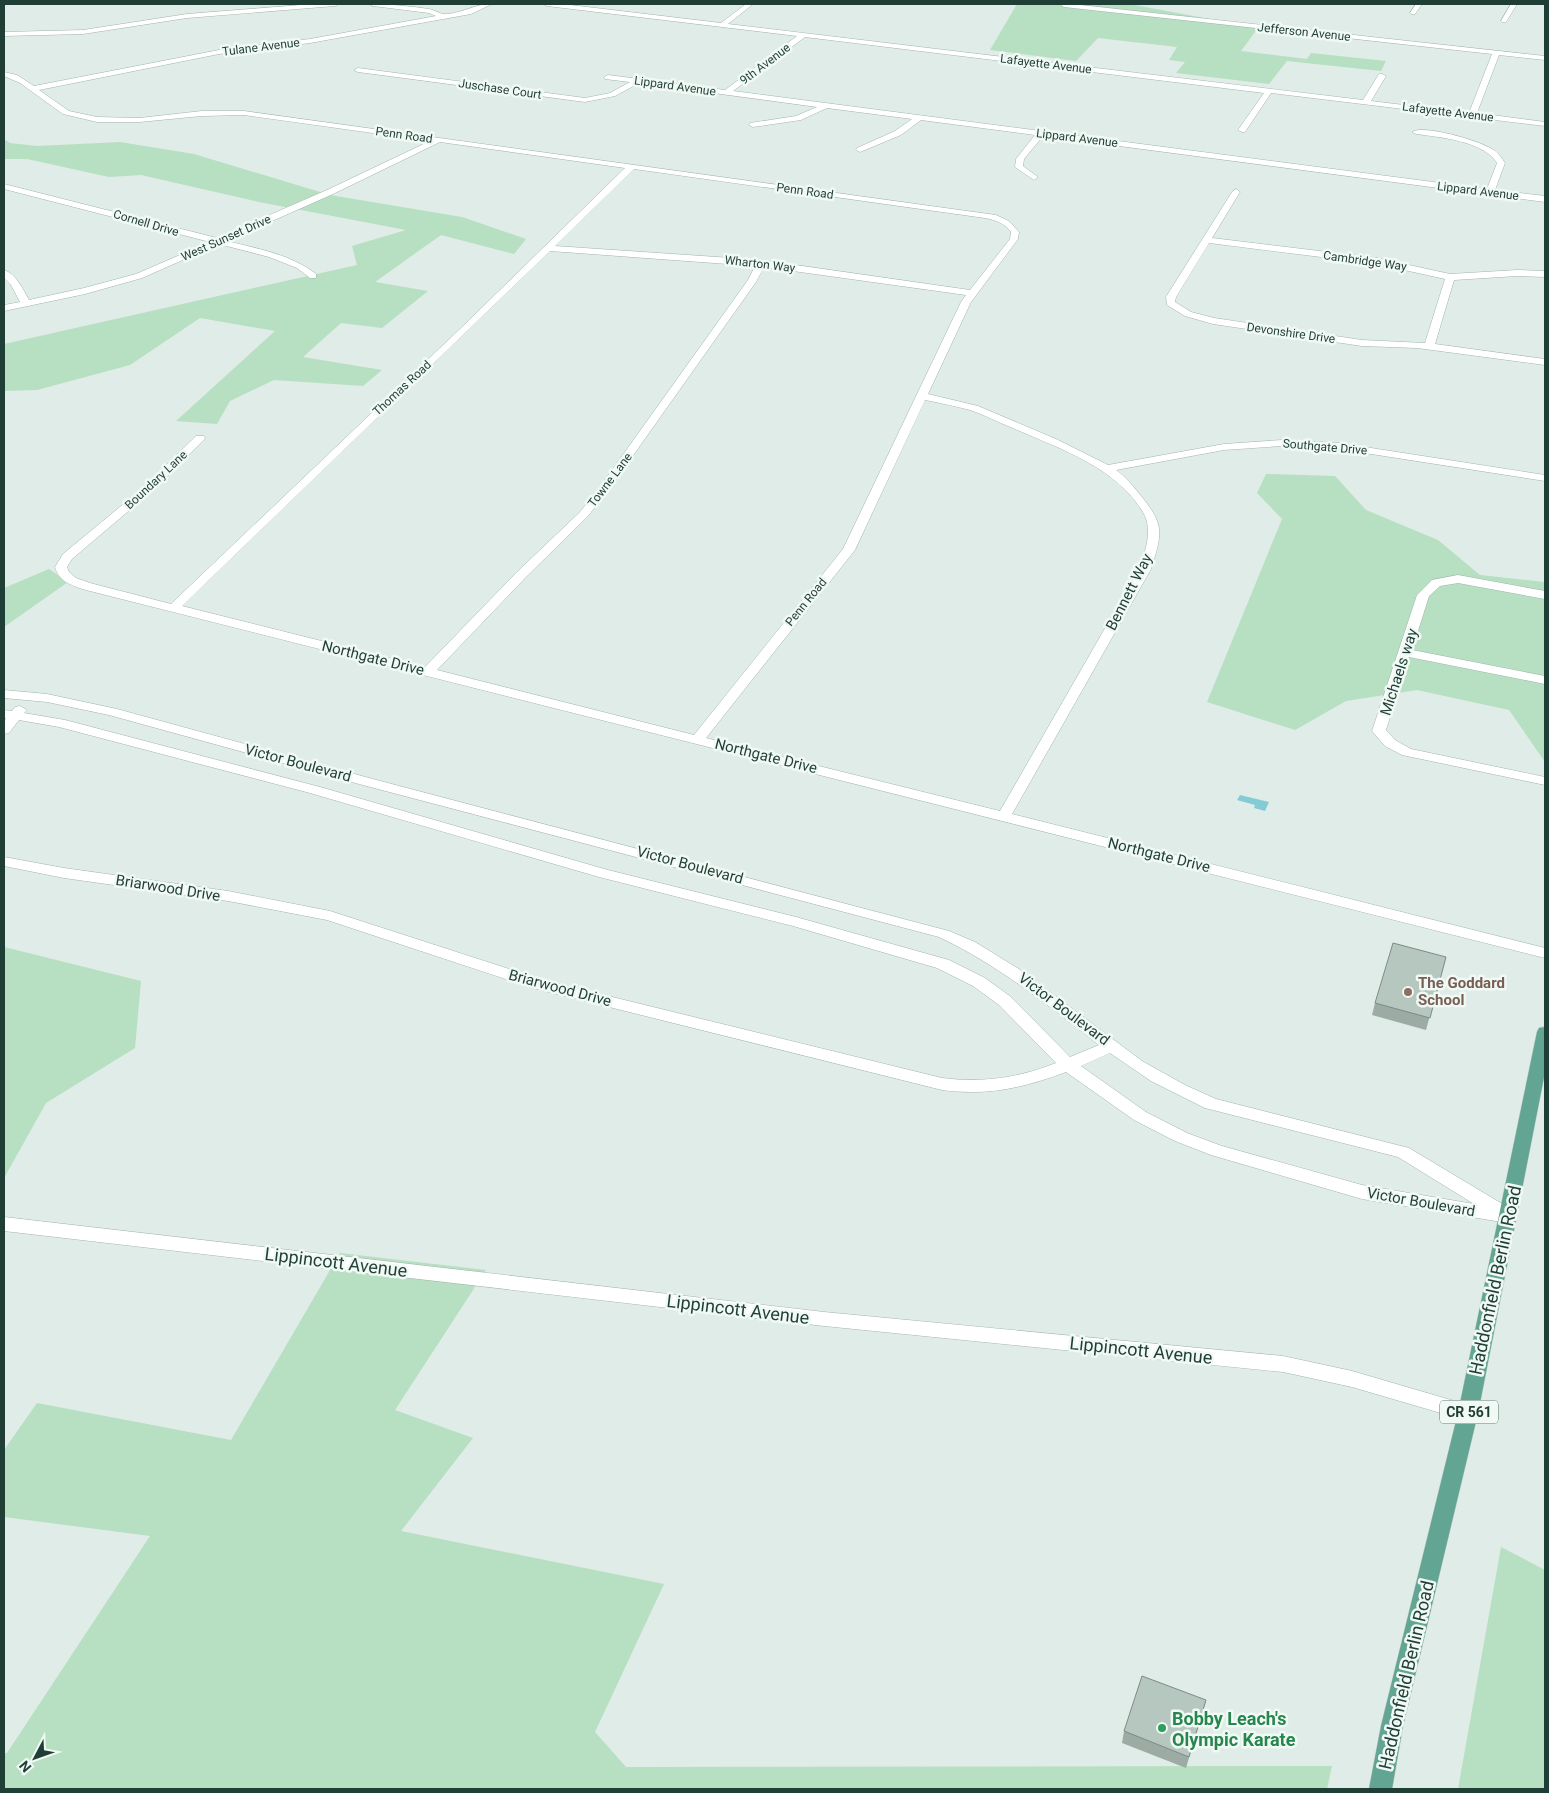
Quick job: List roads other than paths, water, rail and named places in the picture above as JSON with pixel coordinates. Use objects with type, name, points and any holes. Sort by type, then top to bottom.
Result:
[{"type":"main road","name":"Haddonfield Berlin Road","points":[[1380,1789],[1392,1726],[1468,1413],[1545,1032]]},
{"type":"street","points":[[4,34],[83,32],[163,19],[336,4]]},
{"type":"street","points":[[373,4],[430,11],[444,17]]},
{"type":"street","name":"Tulane Avenue","points":[[31,89],[191,57],[310,41],[471,12],[490,4]]},
{"type":"street","name":"Lafayette Avenue","points":[[548,4],[1545,124]]},
{"type":"street","points":[[722,25],[750,4]]},
{"type":"street","points":[[1413,13],[1419,4]]},
{"type":"street","points":[[1504,21],[1514,4]]},
{"type":"street","name":"Jefferson Avenue","points":[[1064,5],[1545,58]]},
{"type":"street","name":"9th Avenue","points":[[726,93],[803,35]]},
{"type":"street","points":[[1472,115],[1497,52]]},
{"type":"street","name":"Juschase Court","points":[[358,70],[585,100],[609,97],[624,91],[637,81]]},
{"type":"street","name":"Penn Road","points":[[4,74],[18,79],[60,111],[96,119],[122,120],[236,112],[964,212],[985,216],[1009,224],[1015,232],[1014,239],[972,293],[849,550],[698,739]]},
{"type":"street","points":[[1366,102],[1382,76]]},
{"type":"street","name":"Lippard Avenue","points":[[608,77],[1545,199]]},
{"type":"street","points":[[1242,130],[1269,91]]},
{"type":"street","points":[[753,124],[798,118],[825,106]]},
{"type":"street","points":[[860,150],[898,133],[919,118]]},
{"type":"street","points":[[1416,132],[1462,140],[1497,155],[1501,163],[1490,192]]},
{"type":"street","points":[[1034,177],[1019,167],[1020,160],[1041,134]]},
{"type":"street","name":"West Sunset Drive","points":[[4,308],[131,279],[330,192],[439,140]]},
{"type":"street","name":"Thomas Road","points":[[174,608],[631,167]]},
{"type":"street","name":"Cornell Drive","points":[[4,186],[289,261],[313,276]]},
{"type":"street","name":"Devonshire Drive","points":[[1236,192],[1171,297],[1170,303],[1188,314],[1213,321],[1362,343],[1429,347],[1545,362]]},
{"type":"street","name":"Cambridge Way","points":[[1208,240],[1377,262],[1450,277],[1517,273],[1545,274]]},
{"type":"street","name":"Wharton Way","points":[[548,248],[761,264],[972,293]]},
{"type":"street","name":"Towne Lane","points":[[428,672],[521,575],[583,515],[602,493],[753,280],[761,264]]},
{"type":"street","points":[[4,273],[15,284],[26,304]]},
{"type":"street","points":[[1429,347],[1450,277]]},
{"type":"street","name":"Bennett Way","points":[[922,396],[974,408],[1052,441],[1106,469],[1129,488],[1150,514],[1154,529],[1152,548],[1145,568],[1004,816]]},
{"type":"street","name":"Boundary Lane","points":[[111,520],[148,489],[200,438]]},
{"type":"street","name":"Southgate Drive","points":[[1106,469],[1224,447],[1282,443],[1339,446],[1545,478]]},
{"type":"street","name":"Northgate Drive","points":[[111,520],[67,557],[61,567],[63,574],[72,581],[1545,953]]},
{"type":"street","name":"Michaels way","points":[[1545,595],[1458,579],[1436,583],[1423,595],[1379,731],[1390,743],[1408,752],[1545,781]]},
{"type":"street","points":[[1405,652],[1545,680]]},
{"type":"street","name":"Victor Boulevard","points":[[4,694],[31,696],[128,716],[363,780],[763,884],[944,934],[962,941],[1018,974],[1128,1060],[1188,1094],[1211,1104],[1404,1152],[1508,1216]]},
{"type":"street","points":[[4,730],[10,715],[31,696]]},
{"type":"street","name":"Victor Boulevard","points":[[10,715],[60,723],[315,790],[604,874],[796,922],[944,964],[979,982],[1004,1001],[1068,1065],[1140,1116],[1181,1137],[1218,1151],[1362,1192],[1508,1216]]},
{"type":"street","name":"Briarwood Drive","points":[[4,862],[34,869],[127,881],[297,908],[330,916],[539,984],[942,1084],[969,1087],[994,1086],[1017,1081],[1068,1065],[1112,1046]]},
{"type":"street","name":"Lippincott Avenue","points":[[4,1224],[824,1319],[1283,1364],[1352,1380],[1468,1413]]},
{"type":"water","points":[[1240,795],[1269,802],[1265,811],[1254,808],[1255,805],[1237,800]]},
{"type":"place","name":"The Goddard School","points":[[1408,992]]},
{"type":"place","name":"Bobby Leach's Olympic Karate","points":[[1162,1728]]}]
